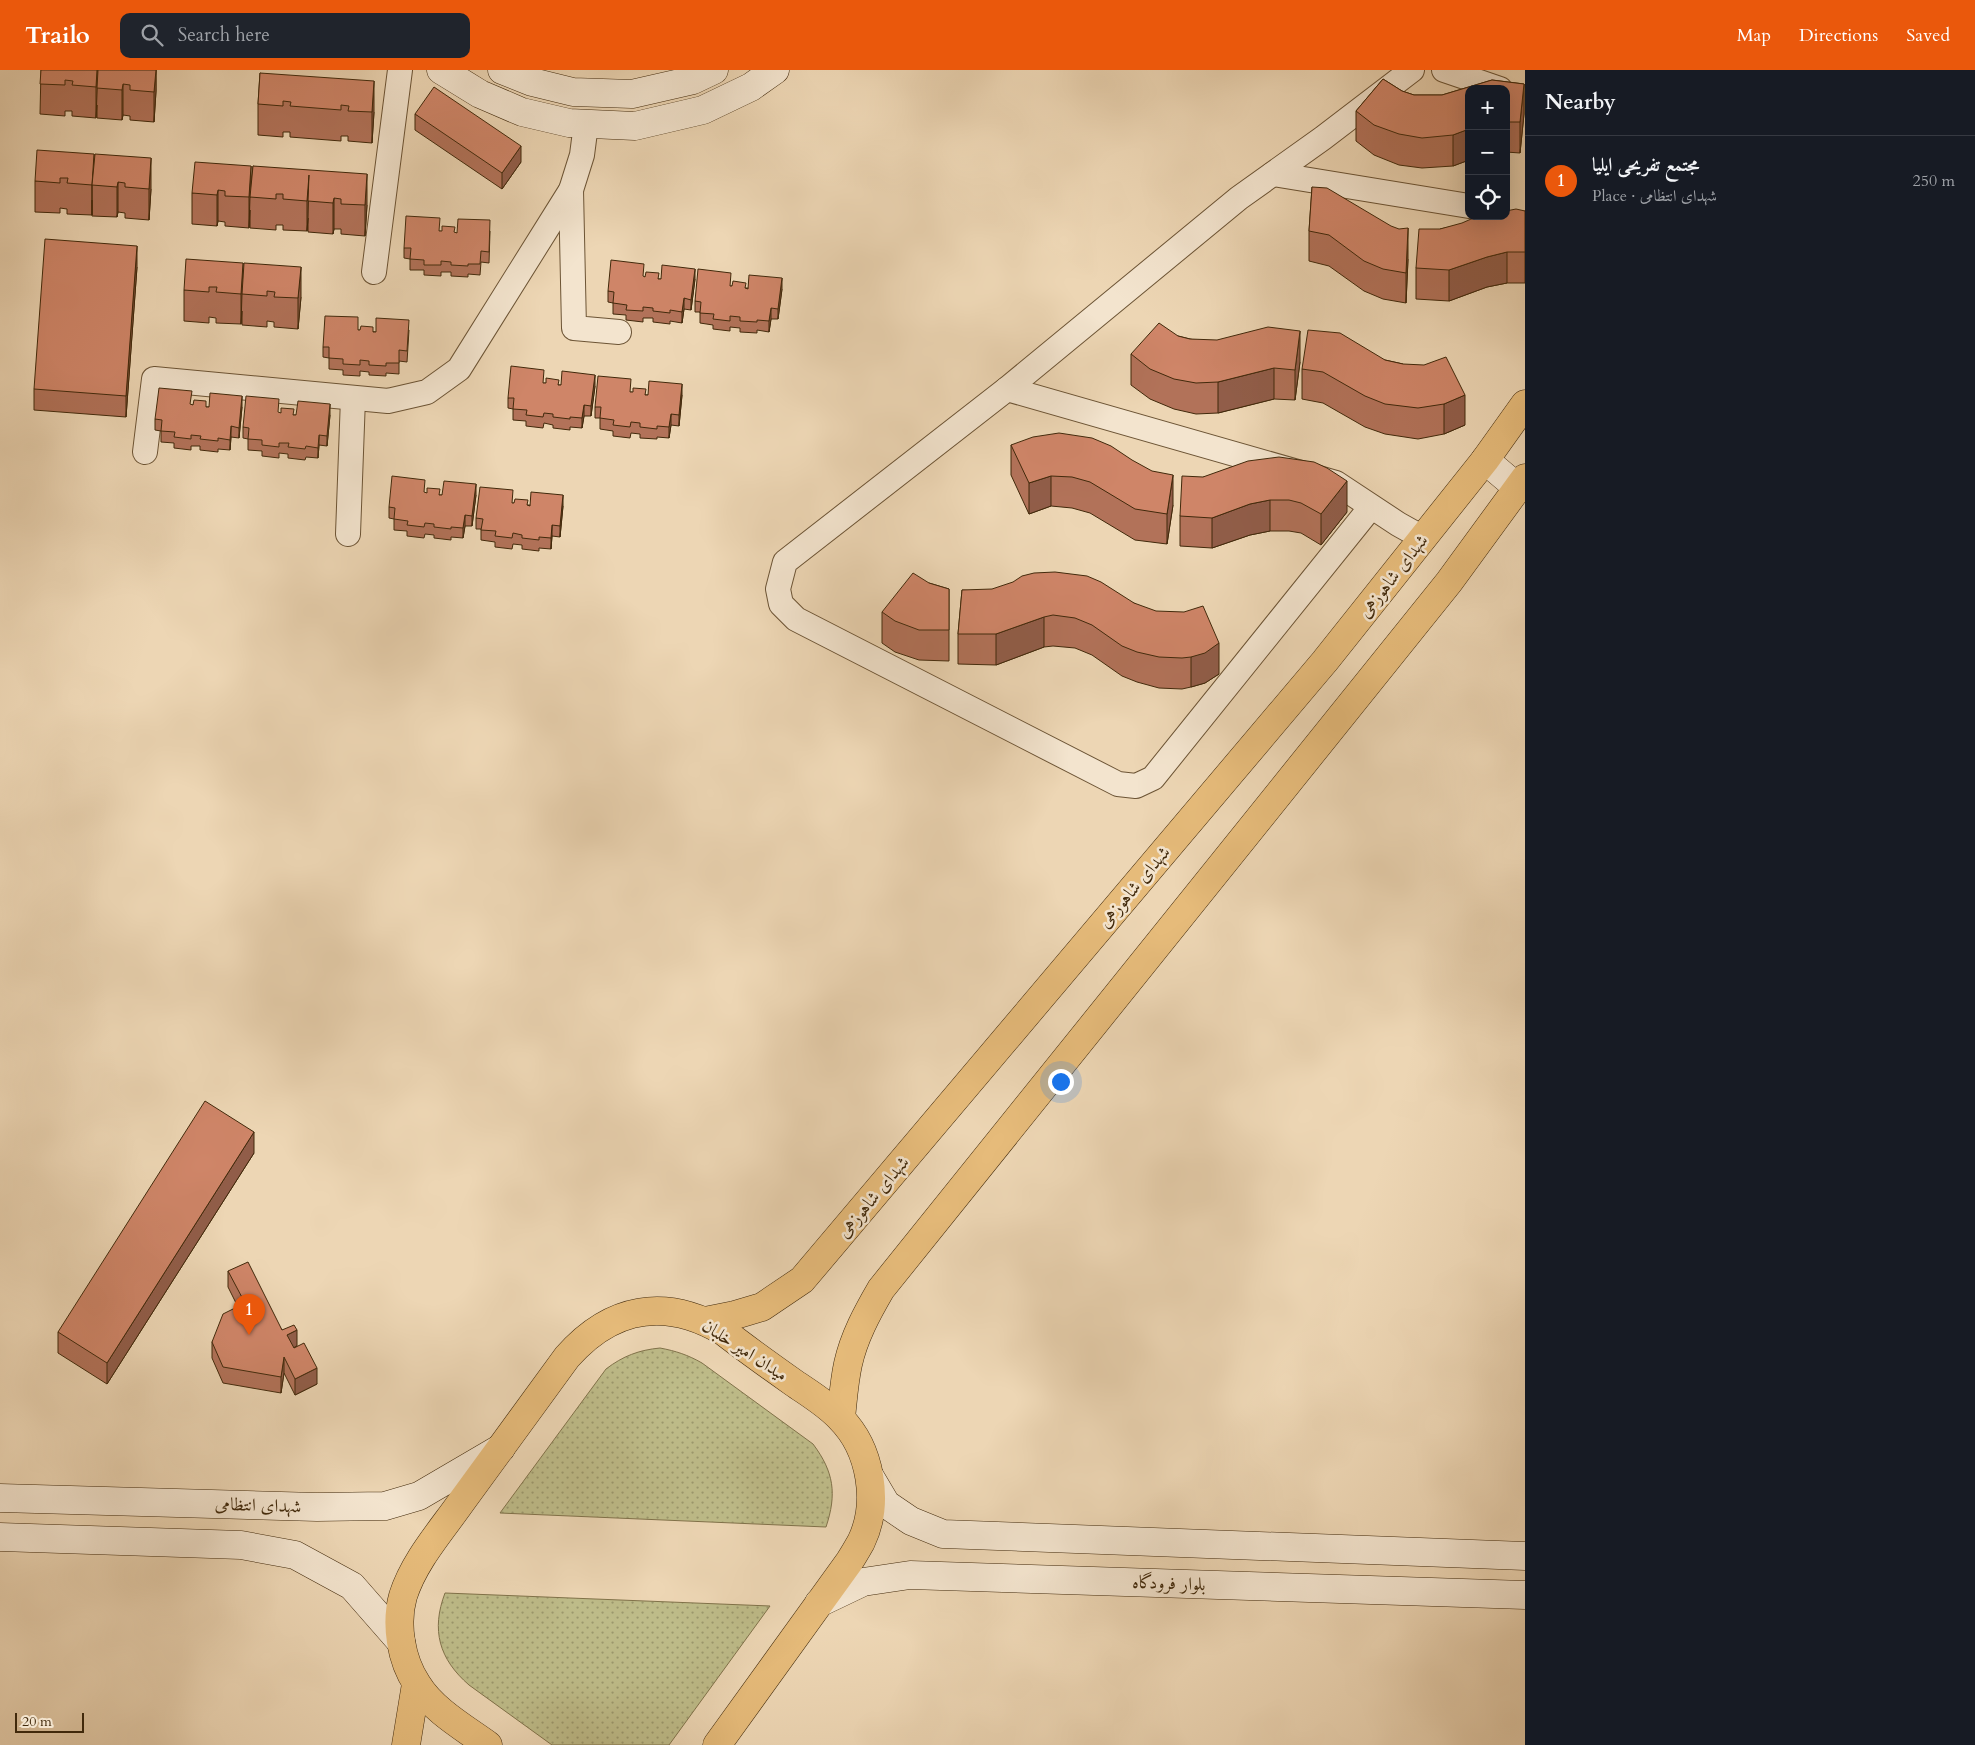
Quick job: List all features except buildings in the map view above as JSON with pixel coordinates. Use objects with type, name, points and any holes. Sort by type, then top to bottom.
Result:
[{"type":"main road","points":[[441,70],[480,94],[522,112],[569,123],[635,126],[703,110],[751,87],[775,70]]},
{"type":"main road","points":[[502,70],[532,82],[573,92],[632,94],[693,80],[714,70]]},
{"type":"main road","name":"شهدای شاهوزهی","points":[[705,1321],[735,1316],[762,1307],[802,1280],[1318,669],[1485,460],[1525,404]]},
{"type":"main road","points":[[841,1418],[848,1364],[856,1337],[865,1316],[881,1289],[1437,597],[1521,483],[1485,460]]},
{"type":"main road","name":"میدان امیر خلبان","points":[[488,1745],[446,1715],[430,1701],[416,1684],[407,1664],[401,1642],[400,1620],[402,1599],[410,1577],[422,1557],[580,1341],[598,1328],[618,1318],[640,1312],[661,1311],[684,1314],[705,1321],[722,1331],[825,1405],[841,1418],[854,1436],[864,1456],[870,1477],[871,1499],[868,1521],[861,1542],[849,1562],[717,1745]]},
{"type":"main road","name":"شهدای انتظامی","points":[[0,1498],[317,1507],[385,1506],[419,1496],[501,1448]]},
{"type":"main road","points":[[870,1477],[886,1504],[910,1521],[943,1534],[1525,1556]]},
{"type":"main road","points":[[0,1537],[241,1545],[295,1555],[352,1586],[401,1642]]},
{"type":"main road","name":"بلوار فرودگاه","points":[[819,1603],[863,1582],[910,1575],[1525,1595]]},
{"type":"main road","points":[[406,1745],[416,1684]]},
{"type":"street","points":[[374,272],[400,70]]},
{"type":"street","points":[[1371,507],[1153,778],[1136,786],[1118,784],[796,619],[781,604],[778,589],[785,562],[1007,389],[1239,198],[1323,138],[1412,70]]},
{"type":"street","points":[[1444,70],[1488,85]]},
{"type":"street","points":[[1510,92],[1525,97]]},
{"type":"street","points":[[145,452],[154,379],[388,401],[427,392],[459,369],[571,190],[582,155],[586,124]]},
{"type":"street","points":[[1272,174],[1465,205]]},
{"type":"street","points":[[571,190],[574,328],[619,332]]},
{"type":"street","points":[[1007,389],[1336,483],[1371,507],[1423,538]]},
{"type":"street","points":[[348,534],[352,398]]},
{"type":"shaded area","points":[[660,1348],[671,1350],[702,1363],[813,1444],[825,1464],[832,1484],[832,1504],[826,1527],[500,1513],[606,1369],[631,1354]]},
{"type":"shaded area","points":[[445,1593],[770,1606],[669,1745],[552,1745],[469,1685],[451,1665],[440,1643],[439,1632],[439,1619]]},
{"type":"place","name":"مجتمع تفریحی ایلیا","points":[[249,1335]]}]
